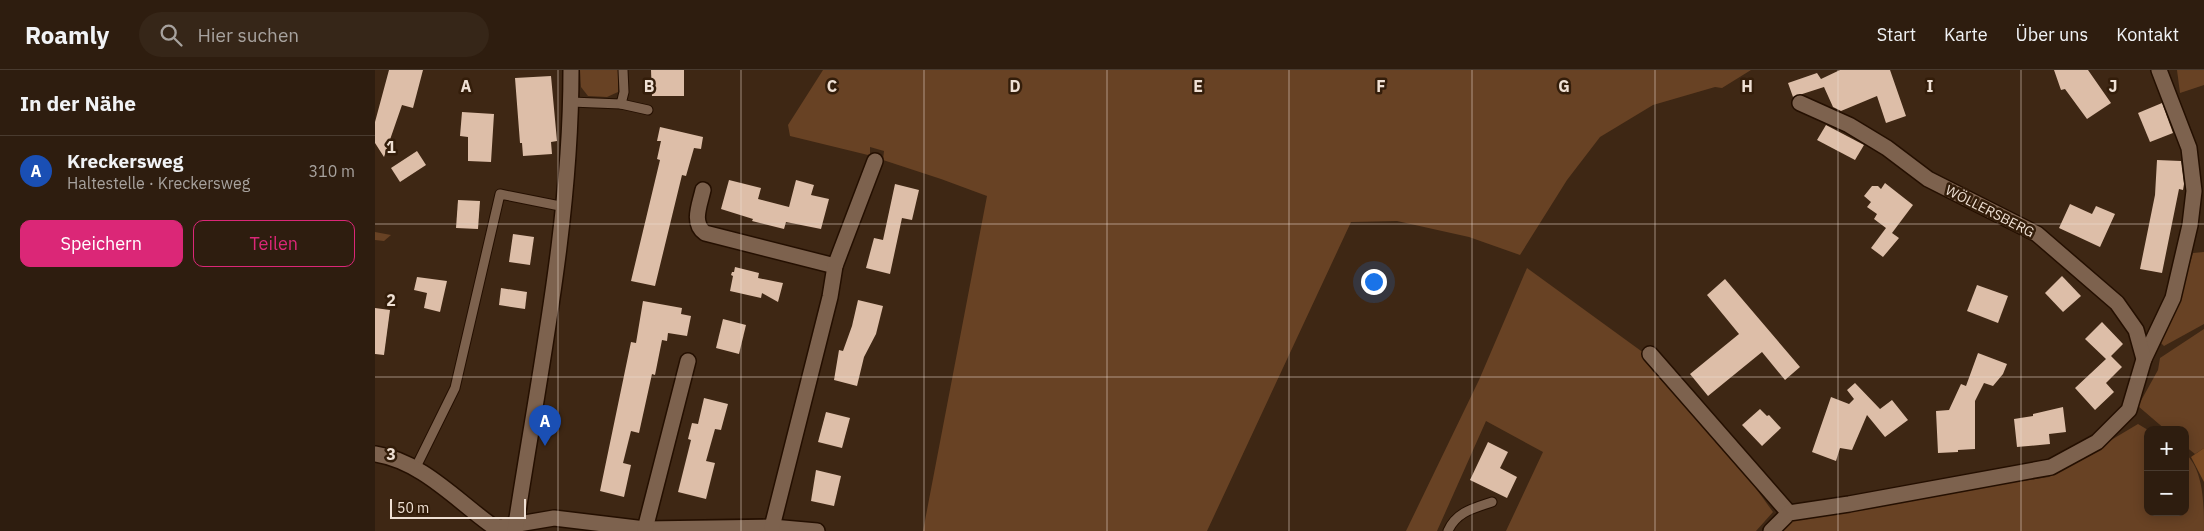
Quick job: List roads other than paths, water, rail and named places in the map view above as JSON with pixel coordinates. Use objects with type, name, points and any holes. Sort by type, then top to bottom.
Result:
[{"type":"street","points":[[516,528],[565,207],[571,70]]},
{"type":"street","points":[[1771,531],[1789,512],[2051,467],[2097,442],[2129,410],[2144,359],[2173,298],[2190,225],[2194,191],[2189,148],[2159,70]]},
{"type":"street","name":"WÖLLERSBERG","points":[[1800,103],[1849,125],[1887,148],[1928,179],[2037,234],[2117,303],[2136,330],[2144,359]]},
{"type":"street","points":[[772,527],[830,297],[835,266],[875,161]]},
{"type":"street","points":[[703,190],[697,215],[700,230],[705,233],[835,266]]},
{"type":"street","points":[[1650,354],[1789,512]]},
{"type":"street","points":[[645,529],[688,361]]},
{"type":"street","points":[[375,454],[415,467],[491,525],[501,527],[516,528],[554,518],[645,529],[772,527],[817,531]]},
{"type":"lane","points":[[621,104],[624,92],[623,70]]},
{"type":"lane","points":[[571,102],[621,104],[648,110]]},
{"type":"lane","points":[[415,467],[455,388],[500,194],[565,207]]},
{"type":"lane","points":[[1448,531],[1457,518],[1468,510],[1492,502]]},
{"type":"place","name":"Kreckersweg","points":[[545,446]]}]
